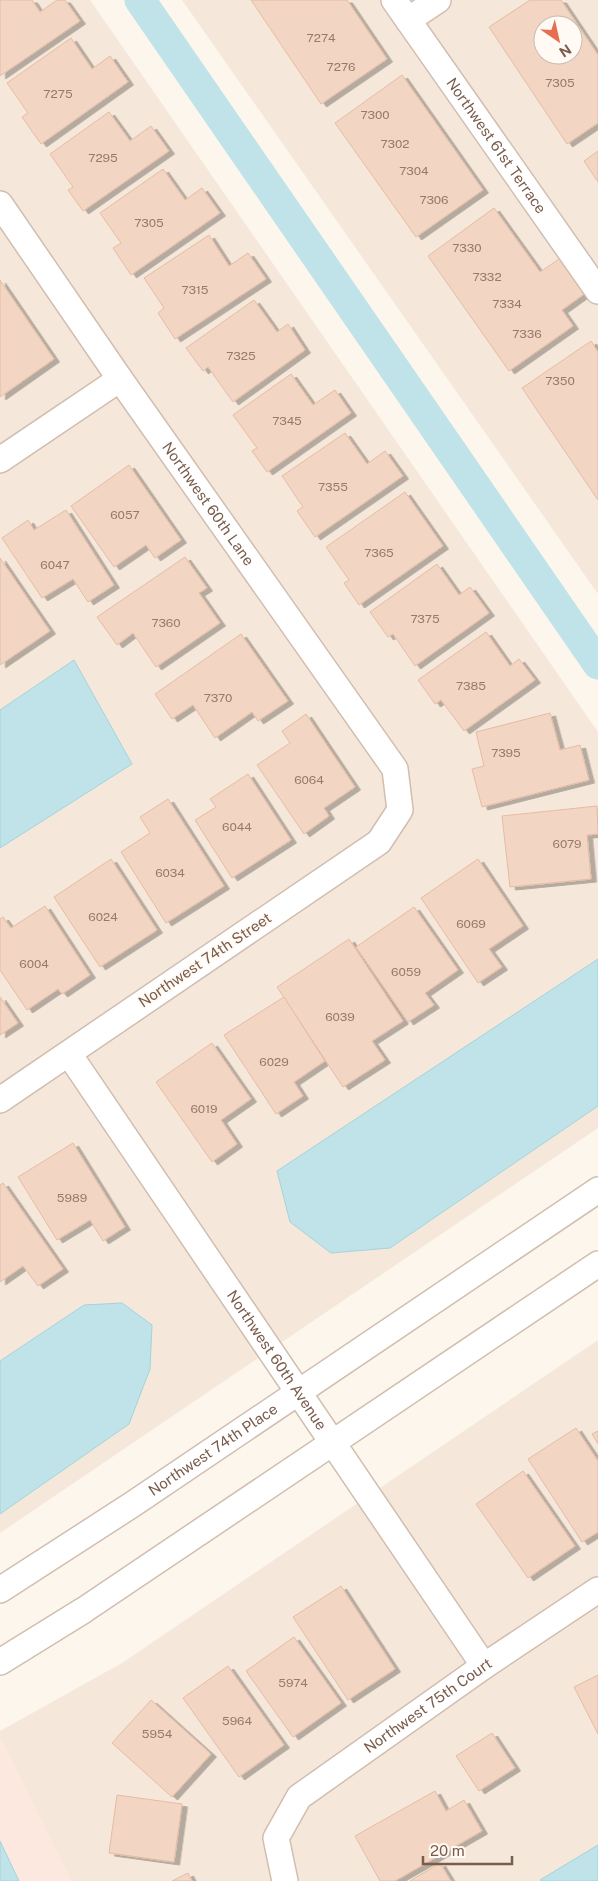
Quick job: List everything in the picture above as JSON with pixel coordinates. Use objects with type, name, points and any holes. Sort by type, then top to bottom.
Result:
[{"type":"street","name":"Northwest 61st Terrace","points":[[394,0],[598,291]]},
{"type":"street","points":[[408,20],[438,0]]},
{"type":"street","name":"Northwest 60th Lane","points":[[0,204],[120,379],[395,769],[400,810]]},
{"type":"street","points":[[0,460],[120,379]]},
{"type":"street","name":"Northwest 74th Street","points":[[0,1100],[379,842],[400,810]]},
{"type":"street","name":"Northwest 60th Avenue","points":[[69,1054],[484,1666]]},
{"type":"street","name":"Northwest 74th Place","points":[[0,1590],[133,1504],[598,1190]]},
{"type":"street","points":[[0,1662],[84,1610],[598,1264]]},
{"type":"street","name":"Northwest 75th Court","points":[[285,1881],[276,1838],[299,1797],[484,1666],[598,1590]]},
{"type":"shaded area","points":[[0,0],[90,0],[598,732],[598,1128],[0,1533]]},
{"type":"shaded area","points":[[182,0],[598,0],[598,594]]},
{"type":"shaded area","points":[[598,1340],[598,1881],[71,1881],[0,1738],[0,1731],[122,1663]]},
{"type":"shaded area","points":[[0,1738],[71,1881],[0,1881]]},
{"type":"water","points":[[74,660],[132,764],[0,848],[0,710]]},
{"type":"water","points":[[598,959],[598,1106],[390,1248],[331,1253],[290,1222],[277,1171]]},
{"type":"water","points":[[122,1303],[152,1325],[150,1369],[129,1424],[0,1514],[0,1361],[84,1305]]},
{"type":"water","points":[[0,1841],[19,1881],[0,1881]]},
{"type":"water","points":[[598,1845],[598,1881],[540,1880]]},
{"type":"building","points":[[0,0],[32,0],[40,12],[57,0],[65,0],[80,21],[0,76]]},
{"type":"building","points":[[251,0],[347,0],[387,59],[321,104]]},
{"type":"building","points":[[530,0],[561,0],[571,15],[533,15],[533,65],[583,65],[583,33],[598,55],[598,123],[567,144],[489,27]]},
{"type":"building","points":[[71,38],[92,69],[110,56],[128,82],[41,144],[22,117],[28,113],[7,83]]},
{"type":"building","points":[[402,75],[483,190],[416,237],[335,123]]},
{"type":"building","points":[[109,112],[130,141],[151,126],[169,151],[83,211],[68,190],[73,187],[50,154]]},
{"type":"building","points":[[598,151],[598,182],[584,161]]},
{"type":"building","points":[[163,169],[185,200],[202,188],[220,213],[131,275],[113,248],[121,243],[100,213]]},
{"type":"building","points":[[494,208],[540,272],[562,257],[587,292],[562,310],[573,326],[509,371],[428,256]]},
{"type":"building","points":[[209,235],[229,266],[248,253],[266,279],[175,339],[158,313],[164,308],[144,278]]},
{"type":"building","points":[[0,280],[54,359],[0,397]]},
{"type":"building","points":[[254,300],[277,332],[288,324],[305,350],[233,402],[208,367],[203,371],[186,348]]},
{"type":"building","points":[[591,341],[598,352],[598,500],[522,388]]},
{"type":"building","points":[[291,374],[313,405],[335,390],[351,413],[267,472],[252,451],[257,448],[233,415]]},
{"type":"building","points":[[345,433],[367,464],[385,451],[403,476],[315,537],[297,511],[303,507],[282,476]]},
{"type":"building","points":[[129,465],[181,540],[155,558],[146,545],[114,567],[71,506]]},
{"type":"building","points":[[405,492],[443,546],[359,605],[344,583],[349,580],[326,547]]},
{"type":"building","points":[[66,510],[114,585],[88,602],[73,579],[42,598],[2,538],[28,520],[34,530]]},
{"type":"building","points":[[185,557],[207,588],[199,593],[220,623],[156,667],[133,633],[117,645],[97,617]]},
{"type":"building","points":[[0,558],[50,631],[0,665]]},
{"type":"building","points":[[437,564],[459,595],[470,587],[489,613],[415,666],[393,634],[388,637],[370,612]]},
{"type":"building","points":[[486,632],[510,666],[519,659],[535,680],[464,731],[441,700],[435,704],[418,680]]},
{"type":"building","points":[[241,634],[288,701],[258,721],[252,712],[215,738],[193,705],[172,719],[155,694]]},
{"type":"building","points":[[550,713],[560,750],[580,745],[589,780],[482,807],[472,769],[484,766],[476,732]]},
{"type":"building","points":[[306,714],[355,787],[324,808],[329,816],[304,834],[257,765],[290,743],[282,731]]},
{"type":"building","points":[[248,774],[291,840],[232,878],[195,820],[216,807],[210,799]]},
{"type":"building","points":[[168,799],[224,886],[166,923],[121,852],[150,833],[140,817]]},
{"type":"building","points":[[597,806],[598,834],[587,835],[591,879],[510,887],[502,816]]},
{"type":"building","points":[[111,859],[157,930],[100,967],[54,897]]},
{"type":"building","points":[[478,859],[523,926],[489,949],[502,967],[478,983],[421,898]]},
{"type":"building","points":[[45,906],[90,975],[62,994],[58,989],[27,1010],[0,970],[0,919],[3,917],[11,928]]},
{"type":"building","points":[[414,907],[458,970],[425,993],[434,1005],[408,1022],[356,947]]},
{"type":"building","points":[[349,939],[403,1021],[372,1041],[385,1060],[343,1087],[277,987]]},
{"type":"building","points":[[0,997],[18,1023],[0,1035]]},
{"type":"building","points":[[284,997],[325,1061],[294,1082],[303,1096],[276,1114],[224,1035]]},
{"type":"building","points":[[212,1043],[251,1099],[221,1120],[237,1144],[212,1162],[156,1082]]},
{"type":"building","points":[[73,1143],[125,1227],[103,1241],[90,1220],[57,1240],[18,1177]]},
{"type":"building","points":[[3,1183],[63,1269],[38,1286],[23,1266],[0,1282],[0,1185]]},
{"type":"building","points":[[576,1428],[598,1461],[598,1532],[582,1542],[528,1459]]},
{"type":"building","points":[[598,1431],[598,1444],[592,1434]]},
{"type":"building","points":[[523,1471],[575,1546],[528,1578],[476,1504]]},
{"type":"building","points":[[341,1586],[395,1669],[348,1700],[293,1617]]},
{"type":"building","points":[[294,1637],[341,1703],[293,1737],[246,1671]]},
{"type":"building","points":[[228,1666],[284,1745],[239,1777],[183,1698]]},
{"type":"building","points":[[598,1675],[598,1734],[574,1687]]},
{"type":"building","points":[[151,1700],[211,1754],[172,1797],[112,1743]]},
{"type":"building","points":[[492,1733],[515,1768],[479,1791],[456,1756]]},
{"type":"building","points":[[435,1791],[446,1811],[464,1800],[482,1831],[395,1881],[380,1881],[355,1836]]},
{"type":"building","points":[[117,1795],[182,1804],[174,1862],[109,1853]]},
{"type":"building","points":[[440,1863],[451,1881],[410,1881]]},
{"type":"building","points":[[188,1873],[192,1881],[172,1881]]},
{"type":"waterway","points":[[140,0],[598,664]]}]
